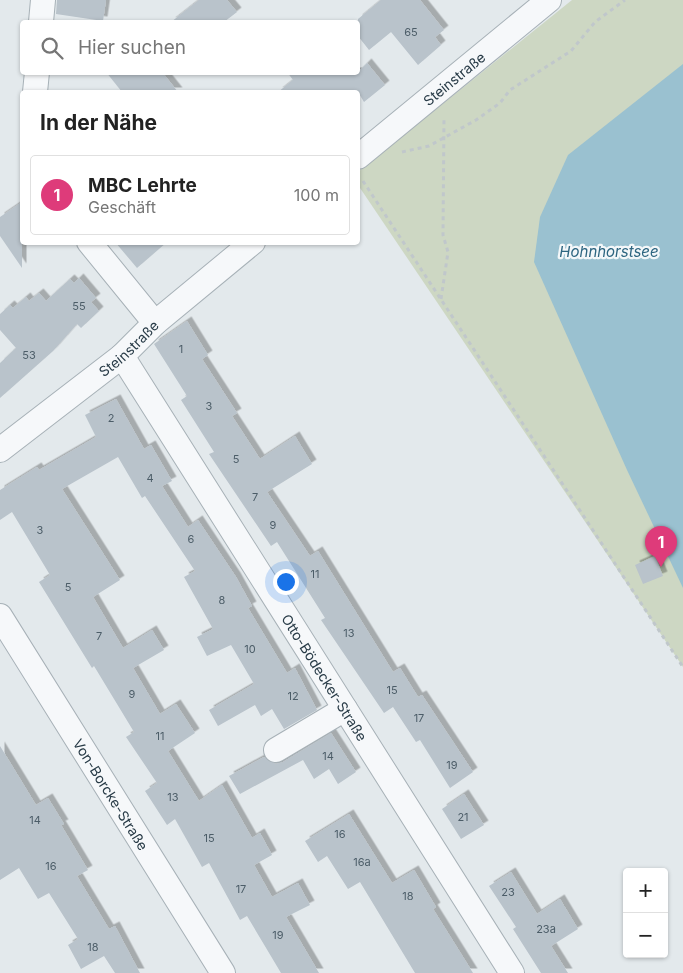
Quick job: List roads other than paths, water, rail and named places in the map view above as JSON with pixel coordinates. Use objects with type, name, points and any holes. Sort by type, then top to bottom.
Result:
[{"type":"street","points":[[41,20],[43,0]]},
{"type":"street","name":"Steinstraße","points":[[360,169],[378,140],[549,0]]},
{"type":"street","points":[[35,90],[37,75]]},
{"type":"street","points":[[91,245],[155,323]]},
{"type":"street","name":"Steinstraße","points":[[0,450],[122,356],[155,323],[249,245]]},
{"type":"street","name":"Otto-Bödecker-Straße","points":[[122,356],[512,973]]},
{"type":"street","name":"Von-Borcke-Straße","points":[[0,616],[223,973]]},
{"type":"street","points":[[276,750],[345,709]]},
{"type":"water","name":"Hohnhorstsee","points":[[683,64],[683,588],[627,470],[534,262],[540,217],[568,155]]},
{"type":"place","name":"MBC Lehrte","points":[[661,567]]}]
